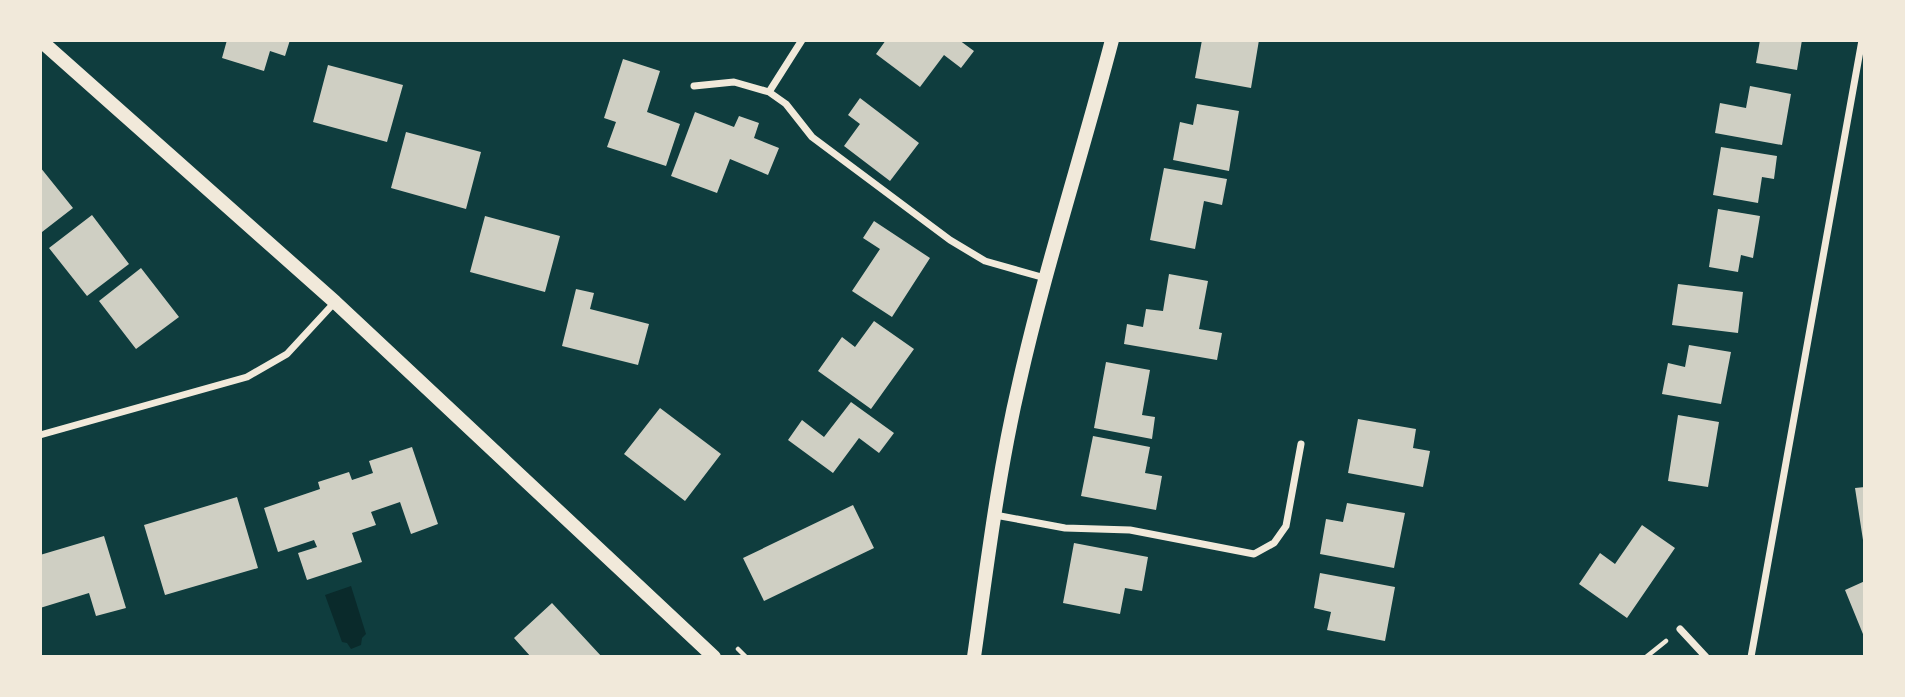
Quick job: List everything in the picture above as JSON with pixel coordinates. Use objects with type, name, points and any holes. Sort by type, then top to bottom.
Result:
[{"type":"main road","points":[[40,40],[335,302],[714,657]]},
{"type":"main road","points":[[974,657],[994,515],[1018,384],[1112,40]]},
{"type":"street","points":[[769,92],[802,40]]},
{"type":"street","points":[[1751,657],[1861,40]]},
{"type":"street","points":[[694,86],[734,82],[769,92],[786,104],[812,136],[950,240],[985,261],[1045,278]]},
{"type":"street","points":[[40,435],[247,377],[287,354],[335,302]]},
{"type":"street","points":[[994,515],[1065,528],[1130,530],[1254,554],[1274,543],[1286,526],[1301,444]]},
{"type":"street","points":[[1680,629],[1706,657]]},
{"type":"water","points":[[351,586],[366,634],[361,645],[351,649],[347,643],[342,642],[325,595]]},
{"type":"building","points":[[227,40],[290,40],[285,56],[270,51],[264,71],[222,58]]},
{"type":"building","points":[[886,40],[959,40],[974,51],[961,68],[944,55],[920,87],[876,54]]},
{"type":"building","points":[[1202,40],[1259,40],[1251,88],[1195,78]]},
{"type":"building","points":[[1760,40],[1802,40],[1797,70],[1756,63]]},
{"type":"building","points":[[623,59],[660,71],[647,112],[680,124],[666,166],[607,147],[616,122],[604,118]]},
{"type":"building","points":[[328,65],[403,85],[387,142],[313,122]]},
{"type":"building","points":[[1750,86],[1791,94],[1782,145],[1715,133],[1720,103],[1746,108]]},
{"type":"building","points":[[860,98],[919,143],[890,181],[844,146],[860,124],[848,115]]},
{"type":"building","points":[[1197,104],[1239,111],[1229,171],[1173,160],[1180,122],[1193,125]]},
{"type":"building","points":[[695,112],[734,127],[739,116],[759,123],[754,138],[779,148],[768,175],[730,159],[717,193],[671,176]]},
{"type":"building","points":[[406,132],[481,152],[466,209],[391,188]]},
{"type":"building","points":[[1721,147],[1777,156],[1774,179],[1762,177],[1758,203],[1713,195]]},
{"type":"building","points":[[40,167],[73,208],[42,232],[40,230]]},
{"type":"building","points":[[1164,168],[1227,179],[1222,205],[1204,201],[1195,249],[1150,240]]},
{"type":"building","points":[[1718,209],[1760,216],[1753,258],[1741,255],[1738,272],[1709,267]]},
{"type":"building","points":[[92,215],[129,264],[87,296],[49,248]]},
{"type":"building","points":[[485,216],[560,236],[545,292],[470,272]]},
{"type":"building","points":[[874,221],[930,258],[892,317],[852,291],[880,249],[863,238]]},
{"type":"building","points":[[141,268],[179,317],[136,349],[99,301]]},
{"type":"building","points":[[1169,274],[1208,281],[1199,329],[1222,333],[1217,360],[1124,344],[1127,324],[1143,327],[1146,309],[1163,311]]},
{"type":"building","points":[[1678,284],[1743,292],[1738,333],[1672,325]]},
{"type":"building","points":[[576,289],[594,293],[590,309],[649,324],[638,365],[562,346]]},
{"type":"building","points":[[874,321],[914,349],[871,409],[818,371],[842,337],[855,347]]},
{"type":"building","points":[[1689,345],[1731,352],[1721,404],[1662,394],[1668,363],[1685,367]]},
{"type":"building","points":[[1106,362],[1150,370],[1142,415],[1155,417],[1152,439],[1094,428]]},
{"type":"building","points":[[851,402],[894,433],[879,453],[859,438],[833,473],[788,440],[802,420],[824,437]]},
{"type":"building","points":[[660,408],[721,454],[685,501],[624,454]]},
{"type":"building","points":[[1678,415],[1719,422],[1708,487],[1668,481]]},
{"type":"building","points":[[1358,419],[1416,429],[1413,448],[1430,451],[1423,487],[1348,473]]},
{"type":"building","points":[[1093,436],[1150,447],[1145,473],[1162,476],[1156,510],[1081,496]]},
{"type":"building","points":[[412,447],[438,524],[411,534],[400,502],[371,512],[376,525],[352,533],[362,562],[307,580],[298,553],[317,547],[314,540],[278,552],[264,508],[320,489],[318,482],[349,472],[352,480],[373,473],[369,461]]},
{"type":"building","points":[[1865,487],[1865,540],[1863,540],[1855,488]]},
{"type":"building","points":[[237,497],[258,568],[165,595],[144,525]]},
{"type":"building","points":[[1347,503],[1405,513],[1394,568],[1320,554],[1326,519],[1343,522]]},
{"type":"building","points":[[853,505],[874,548],[764,601],[743,558]]},
{"type":"building","points":[[1642,525],[1675,548],[1627,618],[1579,584],[1600,553],[1615,564]]},
{"type":"building","points":[[104,536],[126,608],[96,616],[89,593],[40,608],[40,555]]},
{"type":"building","points":[[1074,543],[1148,557],[1142,591],[1125,588],[1120,614],[1063,603]]},
{"type":"building","points":[[1320,573],[1395,587],[1385,641],[1327,630],[1331,612],[1314,608]]},
{"type":"building","points":[[1865,581],[1865,639],[1845,590]]},
{"type":"building","points":[[552,603],[602,657],[531,657],[514,638]]}]
